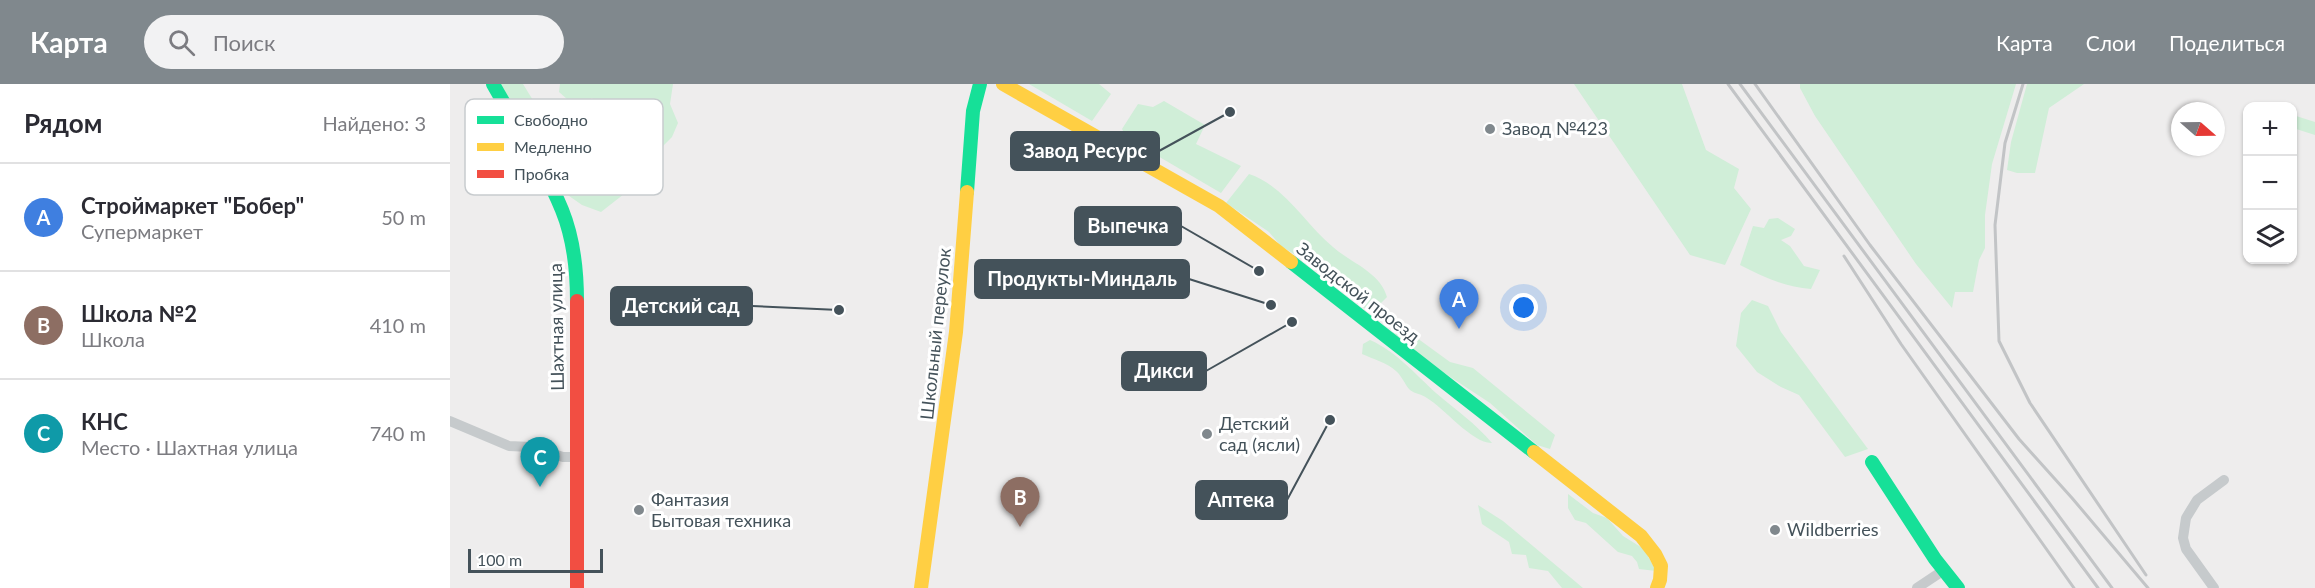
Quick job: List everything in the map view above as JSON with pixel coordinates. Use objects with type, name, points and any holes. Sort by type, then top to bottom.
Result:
[{"type":"street","name":"Шахтная улица","points":[[493,84],[502,99]]},
{"type":"street","name":"Школьный переулок","points":[[921,588],[956,332],[973,111],[980,84]]},
{"type":"street","name":"Заводской проезд","points":[[1003,84],[1219,206],[1641,536],[1656,552],[1662,566],[1662,579],[1657,588]]},
{"type":"street","name":"Шахтная улица","points":[[555,195],[570,235],[577,293],[577,588]]},
{"type":"street","points":[[450,421],[509,446],[531,447],[563,457],[576,457]]},
{"type":"street","points":[[1872,462],[1958,588]]},
{"type":"street","points":[[2214,588],[2186,549],[2183,538],[2186,518],[2197,500],[2224,480]]},
{"type":"street","points":[[1917,588],[1944,570]]},
{"type":"green space","points":[[500,84],[523,84],[532,99],[509,99]]},
{"type":"green space","points":[[560,84],[673,84],[670,104],[678,123],[672,137],[663,146],[663,99],[567,99],[559,92]]},
{"type":"green space","points":[[1029,84],[1099,84],[1111,94],[1092,121]]},
{"type":"green space","points":[[1574,84],[1682,84],[1706,150],[1739,169],[1734,188],[1751,209],[1725,265],[1690,255]]},
{"type":"green space","points":[[1800,84],[2016,84],[1992,164],[1985,215],[1985,248],[1979,260],[1973,292],[1955,292],[1952,308],[1916,264],[1815,116]]},
{"type":"green space","points":[[2027,84],[2084,84],[2049,108],[2035,173],[2017,173],[2007,170],[2011,142]]},
{"type":"green space","points":[[1164,101],[1205,125],[1196,144],[1241,166],[1221,193],[1127,138],[1122,129],[1138,104],[1153,107]]},
{"type":"green space","points":[[2297,116],[2315,122],[2315,135],[2297,129]]},
{"type":"green space","points":[[1249,174],[1273,187],[1333,247],[1372,274],[1387,297],[1374,310],[1364,308],[1353,294],[1335,286],[1302,259],[1281,246],[1269,232],[1226,203]]},
{"type":"green space","points":[[568,195],[623,195],[601,212],[582,205]]},
{"type":"green space","points":[[1778,218],[1795,229],[1791,236],[1781,240],[1790,246],[1804,266],[1820,270],[1811,289],[1774,281],[1740,265],[1753,226],[1764,228],[1769,219]]},
{"type":"green space","points":[[1752,300],[1768,306],[1781,332],[1868,449],[1845,457],[1799,395],[1757,372],[1736,346],[1741,313]]},
{"type":"green space","points":[[1394,328],[1406,330],[1450,362],[1473,368],[1555,435],[1550,449],[1537,445],[1490,403],[1426,361],[1407,342],[1392,334]]},
{"type":"green space","points":[[1370,340],[1397,357],[1492,443],[1476,438],[1434,403],[1410,390],[1393,368],[1362,354],[1363,344]]},
{"type":"green space","points":[[1568,494],[1593,513],[1607,518],[1623,536],[1644,549],[1656,571],[1639,569],[1632,556],[1618,552],[1586,523],[1575,520],[1568,508]]},
{"type":"green space","points":[[1478,505],[1503,521],[1583,588],[1562,588],[1548,571],[1529,568],[1526,555],[1512,554],[1509,542],[1482,524]]},
{"type":"railway","points":[[1728,84],[2098,588]]},
{"type":"railway","points":[[1740,84],[2112,588]]},
{"type":"railway","points":[[1755,84],[1870,245],[2019,439],[2148,588]]},
{"type":"railway","points":[[2023,84],[2005,143],[1995,225],[1999,341],[2030,403],[2146,575]]},
{"type":"railway","points":[[1844,256],[1901,344],[2074,588]]},
{"type":"traffic: fast","points":[[493,84],[502,99]]},
{"type":"traffic: fast","points":[[967,192],[973,111],[980,84]]},
{"type":"traffic: fast","points":[[555,195],[569,231],[574,254],[577,301]]},
{"type":"traffic: fast","points":[[1291,262],[1534,452]]},
{"type":"traffic: fast","points":[[1872,462],[1935,559],[1958,588]]},
{"type":"traffic: slow","points":[[1003,84],[1219,206],[1291,262]]},
{"type":"traffic: slow","points":[[921,588],[956,332],[967,192]]},
{"type":"traffic: slow","points":[[1534,452],[1641,536],[1661,566],[1657,588]]},
{"type":"traffic: jam","points":[[577,301],[577,588]]},
{"type":"place","name":"Завод Ресурс","points":[[1230,112]]},
{"type":"place","name":"Завод №423","points":[[1490,129]]},
{"type":"place","name":"Выпечка","points":[[1259,271]]},
{"type":"place","name":"Продукты-Миндаль","points":[[1271,305]]},
{"type":"place","name":"Детский сад","points":[[839,310]]},
{"type":"place","name":"Дикси","points":[[1292,322]]},
{"type":"place","name":"Строймаркет \"Бобер\"","points":[[1459,329]]},
{"type":"place","name":"Аптека","points":[[1330,420]]},
{"type":"place","name":"Детский сад (ясли)","points":[[1207,434]]},
{"type":"place","name":"КНС","points":[[540,487]]},
{"type":"place","name":"Фантазия Бытовая техника","points":[[639,510]]},
{"type":"place","name":"Школа №2","points":[[1020,527]]},
{"type":"place","name":"Wildberries","points":[[1775,530]]}]
